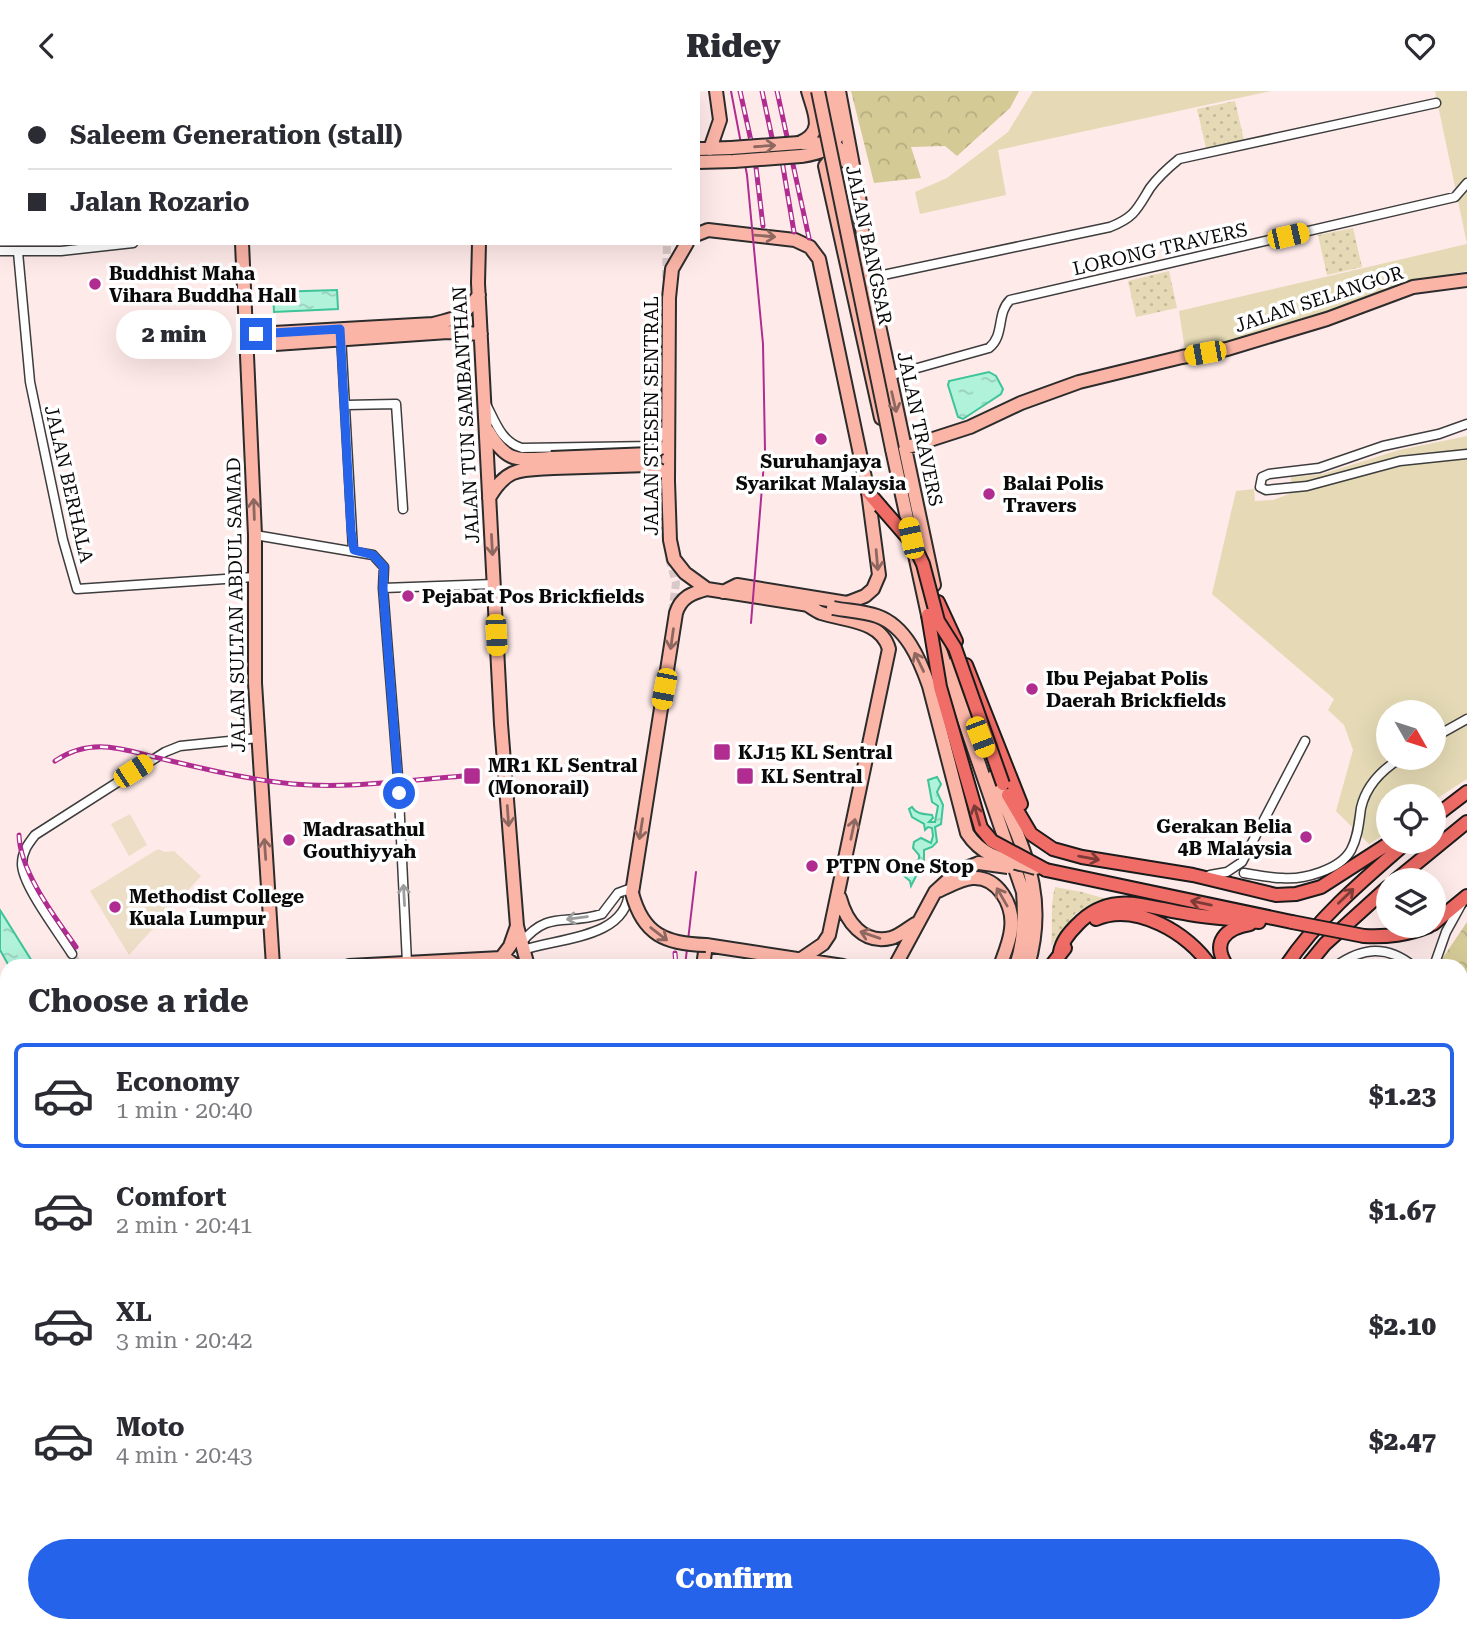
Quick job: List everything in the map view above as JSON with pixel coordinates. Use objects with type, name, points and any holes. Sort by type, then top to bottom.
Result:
[{"type":"main road","points":[[716,91],[720,120],[704,149],[732,154]]},
{"type":"main road","points":[[808,91],[817,125],[821,130],[829,129],[837,120]]},
{"type":"main road","name":"JALAN BANGSAR","points":[[818,91],[893,455]]},
{"type":"main road","points":[[830,91],[837,120],[834,143]]},
{"type":"main road","name":"JALAN BANGSAR","points":[[839,91],[862,208],[860,214]]},
{"type":"main road","points":[[802,150],[817,125]]},
{"type":"main road","points":[[700,162],[732,154],[802,150],[834,143]]},
{"type":"main road","points":[[834,143],[844,157],[856,209],[860,214]]},
{"type":"main road","points":[[802,150],[825,166],[876,401],[893,455]]},
{"type":"main road","points":[[825,166],[833,156],[844,157]]},
{"type":"main road","name":"JALAN TRAVERS","points":[[860,214],[888,376],[938,602],[963,692],[1026,857],[1029,890]]},
{"type":"main road","points":[[700,233],[708,230],[787,238],[803,243],[815,252],[819,259],[868,492],[879,575],[873,589],[865,596],[847,603],[737,585],[723,592]]},
{"type":"main road","name":"JALAN SULTAN ABDUL SAMAD","points":[[242,245],[255,535],[258,738],[273,959]]},
{"type":"main road","name":"JALAN TUN SAMBANTHAN","points":[[478,245],[502,737],[517,926],[526,959]]},
{"type":"main road","points":[[248,346],[453,321],[462,316],[479,289],[488,245]]},
{"type":"main road","name":"JALAN STESEN SENTRAL","points":[[686,245],[672,269],[668,297],[664,476],[674,559],[685,573],[707,589],[881,617],[898,630],[922,667],[967,833],[981,851],[1046,870]]},
{"type":"main road","name":"JALAN SELANGOR","points":[[905,448],[970,427],[1021,403],[1079,382],[1227,349],[1327,319],[1413,287],[1467,280]]},
{"type":"main road","points":[[247,328],[256,334],[481,334]]},
{"type":"main road","points":[[486,428],[497,446],[512,458],[552,463],[648,465],[664,476]]},
{"type":"main road","points":[[489,498],[501,480],[514,471],[552,463],[650,454],[660,448],[666,433]]},
{"type":"main road","name":"JALAN TRAVERS","points":[[893,455],[928,615],[1029,890]]},
{"type":"main road","points":[[868,492],[914,545],[923,564],[938,621],[956,649],[1005,790],[1011,819]]},
{"type":"main road","points":[[707,589],[687,597],[678,606],[676,613],[630,889],[635,904],[643,920],[665,940],[801,959],[823,944],[830,935],[839,896]]},
{"type":"main road","points":[[938,602],[974,681],[996,745],[1025,815],[1043,836],[1061,851]]},
{"type":"main road","name":"JALAN STESEN SENTRAL","points":[[806,604],[822,613],[847,618],[871,628],[883,636],[889,649],[839,896]]},
{"type":"main road","points":[[928,615],[940,687],[981,828],[992,841],[1046,870]]},
{"type":"main road","points":[[1446,799],[1467,786]]},
{"type":"main road","points":[[1005,790],[1031,834],[1047,846],[1082,857],[1193,875],[1267,894],[1311,892],[1376,852]]},
{"type":"main road","points":[[1446,808],[1467,792]]},
{"type":"main road","points":[[1411,868],[1467,822]]},
{"type":"main road","points":[[1282,959],[1300,945],[1362,881],[1393,854]]},
{"type":"main road","points":[[899,959],[935,892],[958,871],[979,863],[1034,871],[1046,870],[1292,922],[1376,936]]},
{"type":"main road","points":[[935,892],[971,878],[987,880],[1001,890],[1012,927],[1001,959]]},
{"type":"main road","points":[[1018,959],[1029,890]]},
{"type":"main road","points":[[1029,890],[1037,922],[1029,959]]},
{"type":"main road","points":[[839,896],[848,919],[865,936],[890,939],[918,922]]},
{"type":"main road","points":[[1446,913],[1466,897]]},
{"type":"main road","points":[[1313,959],[1325,944],[1376,898]]},
{"type":"main road","points":[[1060,952],[1070,932],[1087,914],[1129,902],[1187,914],[1260,922],[1292,922]]},
{"type":"main road","points":[[1056,959],[1093,921],[1117,913],[1145,918],[1179,936],[1204,959]]},
{"type":"main road","points":[[1224,959],[1220,950],[1224,935],[1232,929],[1260,922]]},
{"type":"main road","points":[[501,958],[510,946],[517,926]]},
{"type":"main road","points":[[705,959],[706,945]]},
{"type":"main road","points":[[1291,959],[1300,945]]},
{"type":"main road","points":[[482,959],[505,959]]},
{"type":"street","points":[[869,278],[1110,227],[1135,213],[1160,177],[1179,159],[1436,103]]},
{"type":"street","name":"LORONG TRAVERS","points":[[888,376],[989,348],[997,339],[1001,313],[1010,300],[1167,265],[1203,253],[1455,197],[1467,183]]},
{"type":"street","points":[[0,251],[61,251],[115,245]]},
{"type":"street","name":"JALAN BERHALA","points":[[18,252],[30,382],[63,540],[78,589],[254,577]]},
{"type":"street","points":[[340,334],[354,550]]},
{"type":"street","points":[[485,401],[502,435],[522,448],[653,446],[666,433]]},
{"type":"street","points":[[346,405],[396,404],[403,509]]},
{"type":"street","points":[[1467,424],[1440,434],[1383,446],[1320,468],[1269,474],[1262,478],[1261,487],[1266,490],[1307,486],[1400,461],[1467,454]]},
{"type":"street","points":[[255,535],[354,550],[379,558],[384,567],[383,588],[398,777],[407,959]]},
{"type":"street","points":[[383,588],[494,584]]},
{"type":"street","points":[[1446,731],[1467,719]]},
{"type":"street","points":[[72,954],[24,877],[22,862],[25,849],[35,835],[147,762],[180,745],[258,738]]},
{"type":"street","points":[[1193,875],[1217,875],[1242,862],[1305,741]]},
{"type":"street","points":[[1244,873],[1286,879],[1340,863],[1350,851],[1362,806],[1375,780],[1384,770]]},
{"type":"street","points":[[1242,862],[1244,873],[1255,886],[1284,894]]},
{"type":"street","points":[[630,889],[629,901],[623,911],[592,935],[522,946],[533,929],[547,922],[598,916],[606,911],[618,893],[630,889]]},
{"type":"street","points":[[1436,959],[1446,932],[1466,897]]},
{"type":"street","points":[[1346,959],[1377,950],[1396,954],[1403,959]]},
{"type":"shaded area","points":[[1033,91],[1271,91],[998,150],[1006,195],[920,214],[915,192],[947,178],[1008,132]]},
{"type":"shaded area","points":[[1435,91],[1467,91],[1467,244]]},
{"type":"shaded area","points":[[1235,101],[1244,140],[1206,148],[1197,109]]},
{"type":"shaded area","points":[[1353,228],[1362,267],[1327,275],[1318,235]]},
{"type":"shaded area","points":[[1467,244],[1467,271],[1412,281],[1324,314],[1225,346],[1185,350],[1179,311]]},
{"type":"shaded area","points":[[1169,271],[1177,308],[1136,317],[1128,281]]},
{"type":"shaded area","points":[[1467,436],[1467,779],[1446,793],[1446,784],[1376,784],[1376,840],[1369,844],[1336,811],[1353,750],[1344,725],[1328,710],[1334,699],[1212,594],[1236,491],[1254,489],[1255,501],[1273,500],[1289,494],[1291,477],[1322,474],[1399,450]]},
{"type":"shaded area","points":[[130,814],[147,845],[129,856],[111,824]]},
{"type":"shaded area","points":[[158,849],[165,852],[174,851],[201,876],[129,955],[90,891]]},
{"type":"shaded area","points":[[1055,887],[1110,900],[1076,913],[1051,946],[1053,901]]},
{"type":"green space","points":[[851,91],[1019,91],[1010,108],[957,156],[945,146],[911,147],[921,178],[874,183]]},
{"type":"green space","points":[[1467,922],[1467,959],[1442,959]]},
{"type":"water","points":[[337,290],[338,309],[274,312],[273,292]]},
{"type":"water","points":[[989,372],[996,376],[1003,389],[1001,394],[963,419],[958,417],[949,381]]},
{"type":"water","points":[[937,777],[941,784],[937,792],[943,805],[941,824],[935,827],[937,842],[924,850],[924,870],[916,876],[911,886],[904,876],[906,870],[919,859],[913,848],[914,842],[921,838],[931,843],[933,836],[932,828],[925,830],[924,824],[912,817],[909,809],[912,807],[919,813],[932,815],[933,818],[929,822],[935,822],[938,806],[932,802],[928,780]]},
{"type":"water","points":[[0,910],[31,959],[5,959],[0,950]]},
{"type":"tunnel","points":[[666,278],[667,245]]},
{"type":"tunnel","points":[[651,450],[658,454],[664,528]]},
{"type":"tunnel","points":[[669,558],[676,583],[672,613]]},
{"type":"tunnel","points":[[72,954],[75,959]]},
{"type":"tram line","points":[[731,91],[747,175],[763,344],[765,450],[751,623]]},
{"type":"tram line","points":[[686,959],[696,872]]},
{"type":"railway","points":[[740,91],[755,159],[763,226]]},
{"type":"railway","points":[[762,91],[777,161]]},
{"type":"railway","points":[[777,91],[809,238]]},
{"type":"railway","points":[[780,149],[794,232]]},
{"type":"railway","points":[[55,761],[83,749],[110,747],[230,774],[293,784],[357,785],[464,776]]},
{"type":"railway","points":[[19,835],[25,864],[32,879],[76,947]]},
{"type":"railway","points":[[675,953],[675,959]]},
{"type":"place","name":"Buddhist Maha Vihara Buddha Hall","points":[[95,284]]},
{"type":"place","name":"Suruhanjaya Syarikat Malaysia","points":[[821,439]]},
{"type":"place","name":"Balai Polis Travers","points":[[989,494]]},
{"type":"place","name":"Pejabat Pos Brickfields","points":[[408,596]]},
{"type":"place","name":"Ibu Pejabat Polis Daerah Brickfields","points":[[1032,689]]},
{"type":"place","name":"KJ15 KL Sentral","points":[[722,752]]},
{"type":"place","name":"MR1 KL Sentral (Monorail)","points":[[472,776]]},
{"type":"place","name":"KL Sentral","points":[[745,776]]},
{"type":"place","name":"Gerakan Belia 4B Malaysia","points":[[1306,837]]},
{"type":"place","name":"Madrasathul Gouthiyyah","points":[[289,840]]},
{"type":"place","name":"PTPN One Stop","points":[[812,866]]},
{"type":"place","name":"Methodist College Kuala Lumpur","points":[[115,907]]},
{"type":"route","points":[[256,334],[340,329],[351,531],[354,550],[379,558],[384,567],[383,588],[399,793]]}]
